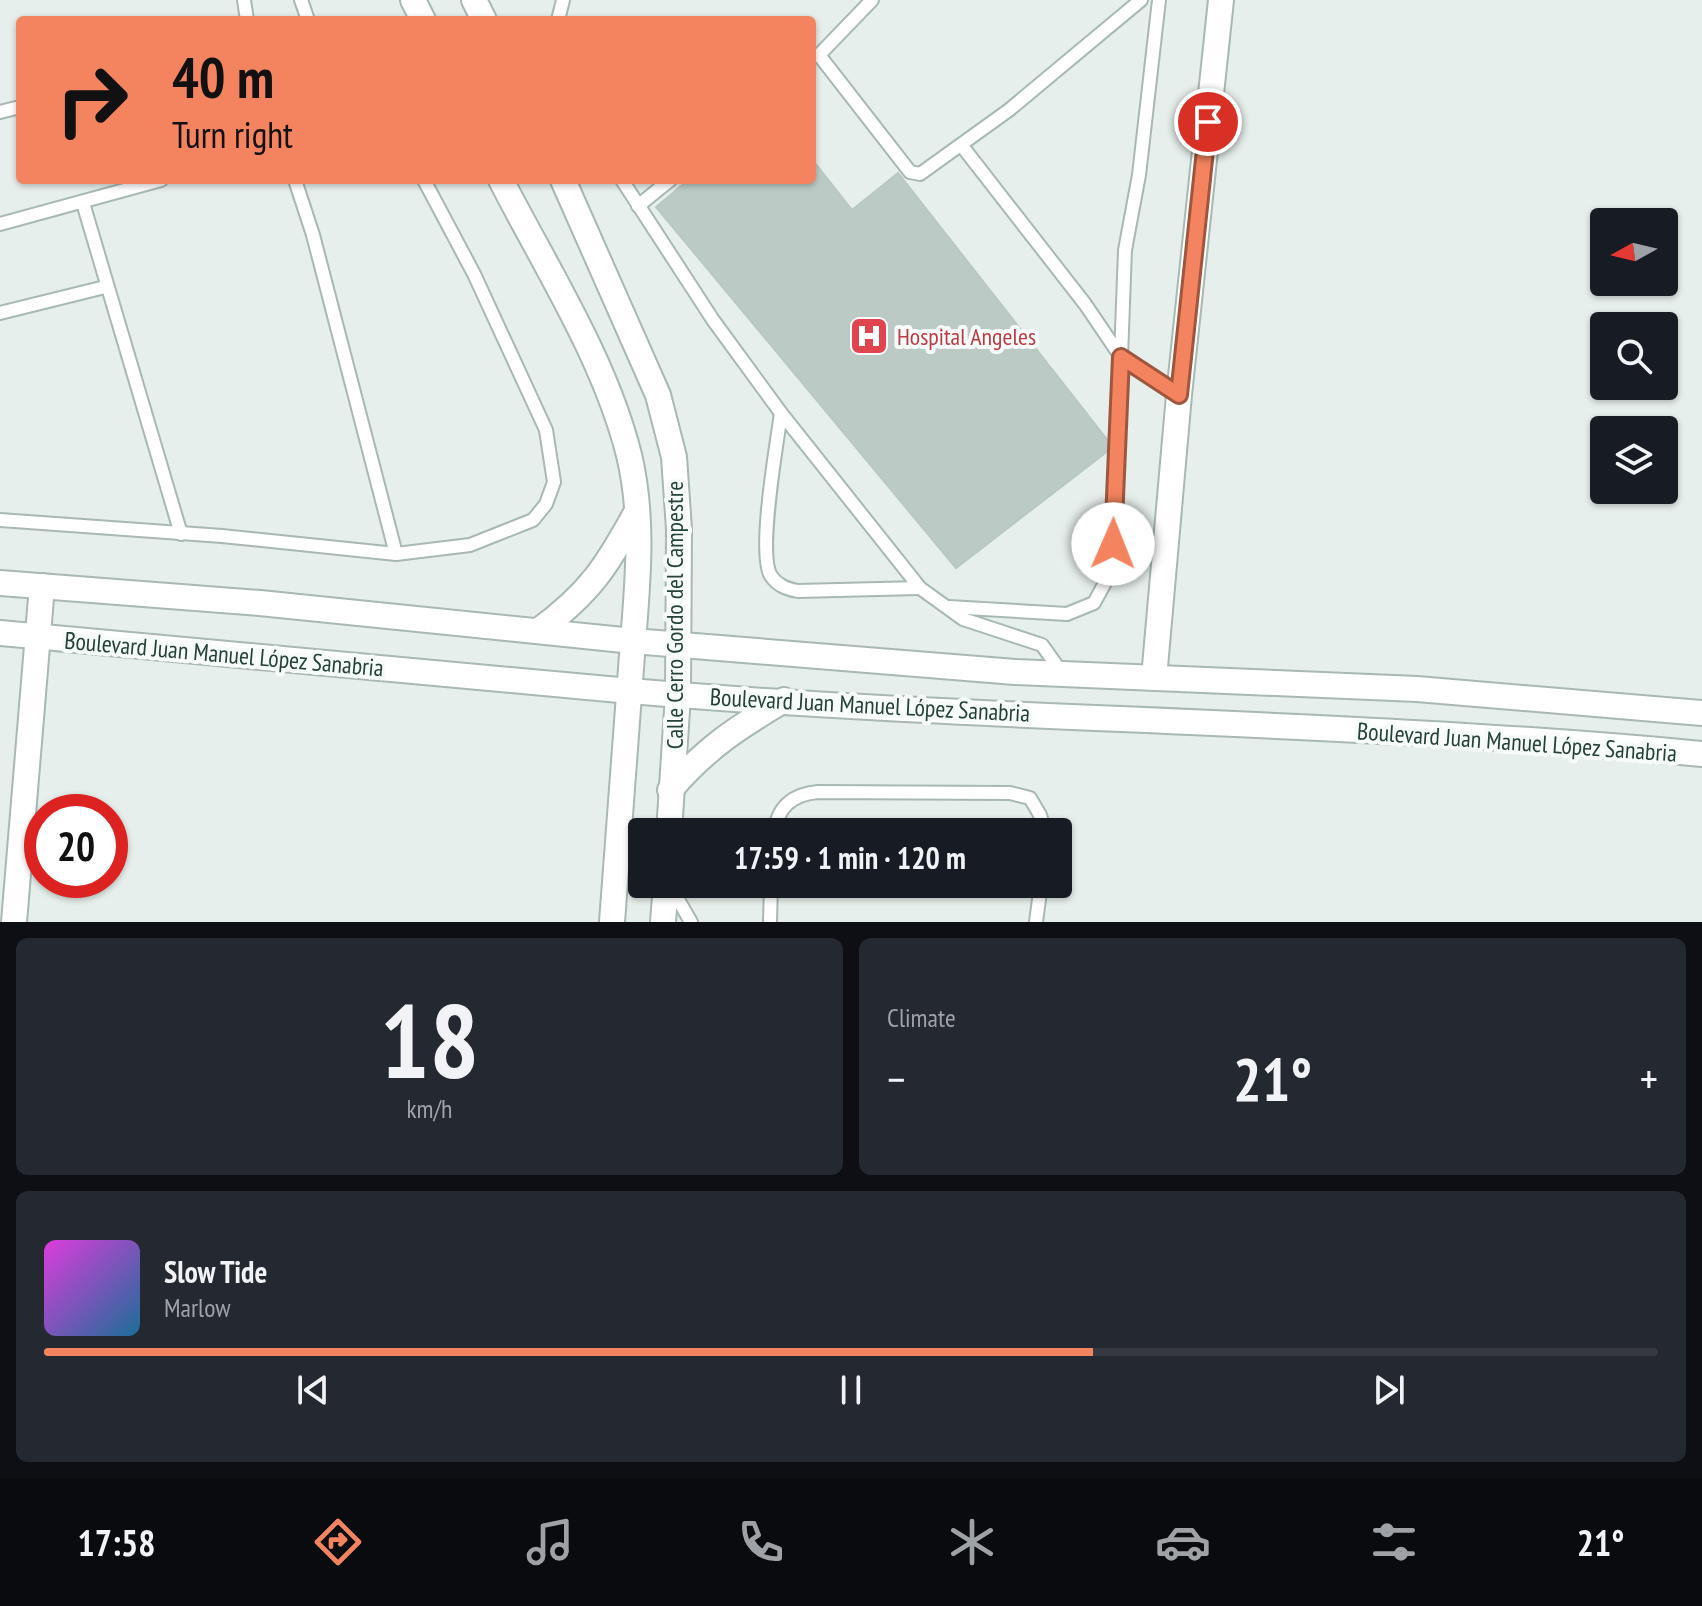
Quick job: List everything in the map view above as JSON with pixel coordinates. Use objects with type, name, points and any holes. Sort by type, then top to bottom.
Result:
[{"type":"street","points":[[1154,678],[1179,395],[1221,0]]},
{"type":"street","name":"Calle Cerro Gordo del Campestre","points":[[503,184],[589,351],[617,415],[629,456],[638,509],[640,574],[612,922]]},
{"type":"street","name":"Calle Cerro Gordo del Campestre","points":[[565,184],[658,395],[674,457],[679,529],[679,642],[669,818]]},
{"type":"street","points":[[538,631],[569,608],[597,580],[638,509]]},
{"type":"street","name":"Boulevard Juan Manuel López Sanabria","points":[[0,583],[633,641],[679,642],[1062,673],[1417,689],[1702,713]]},
{"type":"street","points":[[14,922],[42,586]]},
{"type":"street","name":"Boulevard Juan Manuel López Sanabria","points":[[0,633],[678,695],[1565,741],[1702,754]]},
{"type":"street","points":[[670,790],[705,751],[727,733],[785,700]]},
{"type":"street","points":[[663,922],[666,898]]},
{"type":"lane","points":[[872,0],[816,58],[910,172],[920,174],[962,146],[1141,0]]},
{"type":"lane","points":[[942,606],[1055,615],[1077,613],[1094,603],[1113,568],[1125,250],[1139,175],[1159,0]]},
{"type":"lane","points":[[962,146],[1085,304],[1121,357],[1179,395]]},
{"type":"lane","points":[[0,224],[147,184]]},
{"type":"lane","points":[[296,184],[313,235],[396,554]]},
{"type":"lane","points":[[0,520],[396,554],[470,545],[533,520],[546,504],[554,482],[546,430],[530,391],[426,184]]},
{"type":"lane","points":[[624,184],[713,320],[781,413],[920,588],[942,606],[980,626],[1015,634],[1042,645],[1062,673]]},
{"type":"lane","points":[[638,206],[665,184]]},
{"type":"lane","points":[[83,203],[105,287],[181,534]]},
{"type":"lane","points":[[0,313],[105,287]]},
{"type":"lane","points":[[781,413],[766,533],[770,575],[783,588],[798,591],[920,588]]},
{"type":"lane","points":[[779,818],[781,811],[801,793],[834,792],[1010,793],[1030,798],[1039,818]]},
{"type":"lane","points":[[676,898],[691,922]]},
{"type":"lane","points":[[770,922],[771,898]]},
{"type":"lane","points":[[1036,922],[1039,898]]},
{"type":"building","points":[[816,164],[852,210],[898,173],[1113,447],[956,568],[656,207],[683,184],[816,184]]},
{"type":"place","name":"Hospital Angeles","points":[[869,336]]},
{"type":"route","points":[[1113,544],[1121,357],[1147,377],[1179,395],[1208,122]]}]
